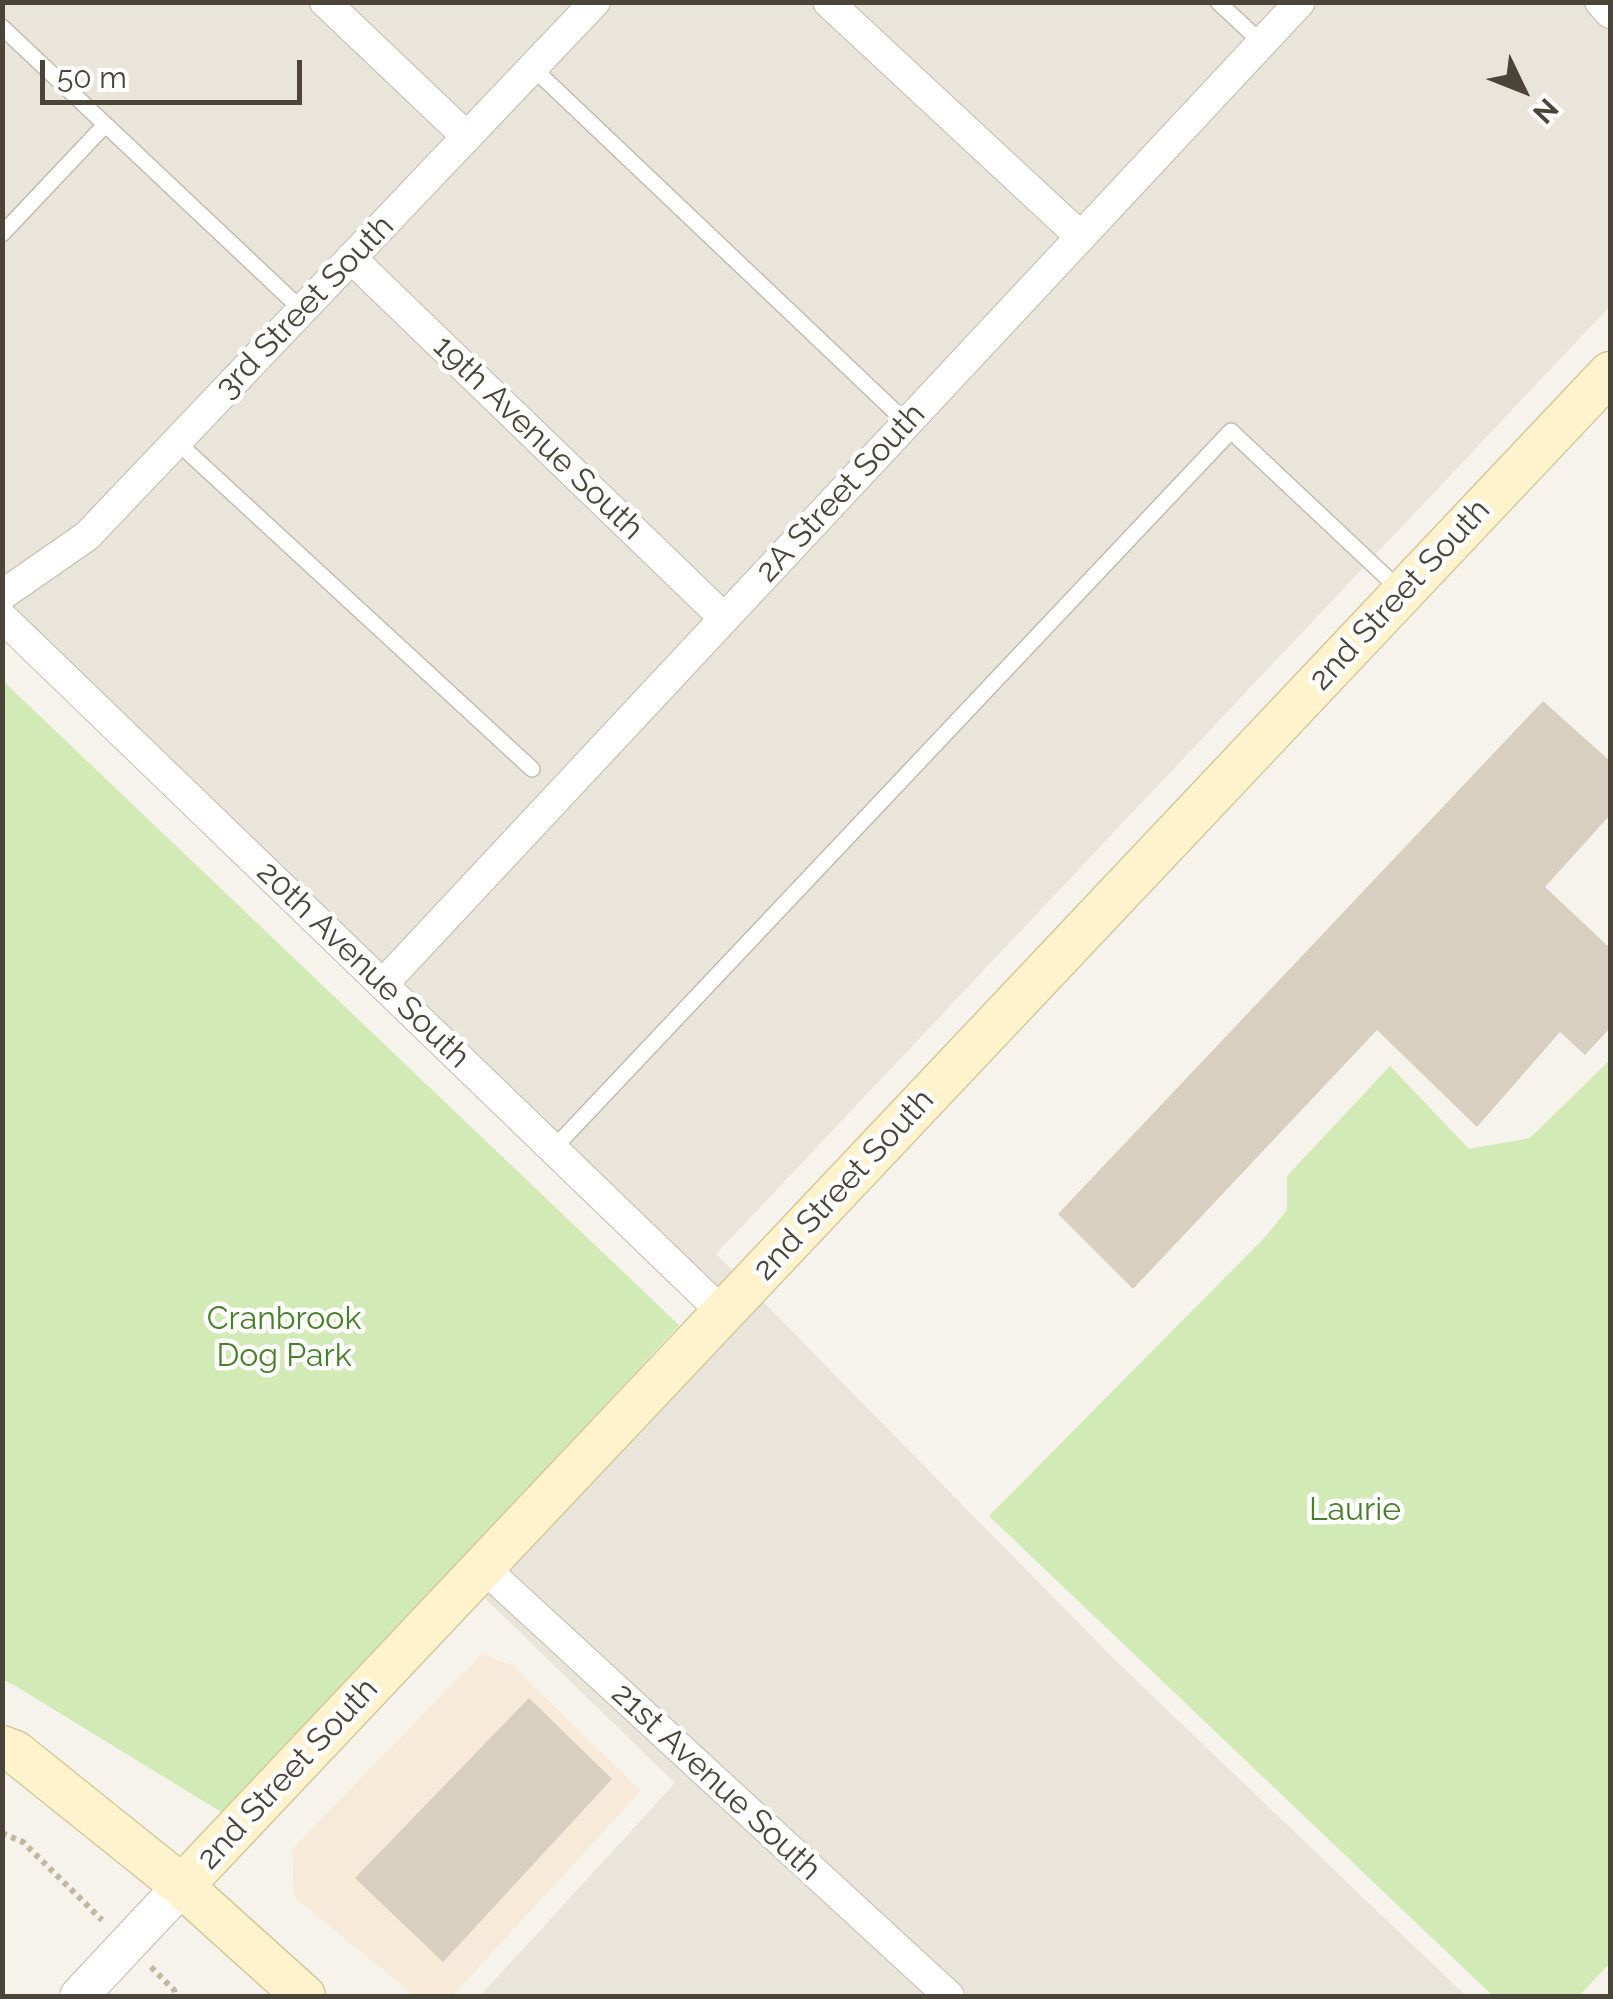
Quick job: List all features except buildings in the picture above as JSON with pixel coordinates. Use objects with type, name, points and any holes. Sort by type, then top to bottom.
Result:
[{"type":"main road","name":"2nd Street South","points":[[182,1886],[1403,593],[1604,394]]},
{"type":"main road","points":[[2,1746],[15,1752],[182,1886],[304,1996]]},
{"type":"street","points":[[325,2],[468,137]]},
{"type":"street","name":"3rd Street South","points":[[2,596],[87,536],[594,2]]},
{"type":"street","points":[[828,2],[1081,237]]},
{"type":"street","name":"2A Street South","points":[[383,984],[1300,2]]},
{"type":"street","points":[[1600,2],[1610,12]]},
{"type":"street","name":"19th Avenue South","points":[[351,258],[724,618]]},
{"type":"street","name":"20th Avenue South","points":[[2,617],[723,1313]]},
{"type":"street","name":"21st Avenue South","points":[[483,1566],[948,1996]]},
{"type":"street","name":"2nd Street South","points":[[79,1996],[182,1886]]},
{"type":"lane","points":[[1218,2],[1262,43]]},
{"type":"lane","points":[[2,27],[302,310]]},
{"type":"lane","points":[[532,68],[907,422]]},
{"type":"lane","points":[[2,234],[105,125]]},
{"type":"lane","points":[[553,1149],[1230,432],[1403,593]]},
{"type":"lane","points":[[177,442],[532,769]]},
{"type":"path","points":[[2,1833],[23,1842],[176,1996]]},
{"type":"shaded area","points":[[2,3],[1610,3],[1610,306],[716,1254],[1115,1660],[1466,1996],[480,1996],[675,1783],[458,1572],[720,1298],[3,628]]},
{"type":"shaded area","points":[[482,1654],[512,1665],[641,1791],[452,1996],[415,1996],[294,1897],[292,1849]]},
{"type":"green space","name":"Cranbrook Dog Park","points":[[2,680],[679,1325],[226,1815],[3,1680]]},
{"type":"green space","name":"Laurie","points":[[1610,1060],[1610,1963],[1579,1996],[1493,1996],[989,1516],[1266,1236],[1287,1210],[1287,1176],[1390,1066],[1469,1149],[1530,1138]]}]
